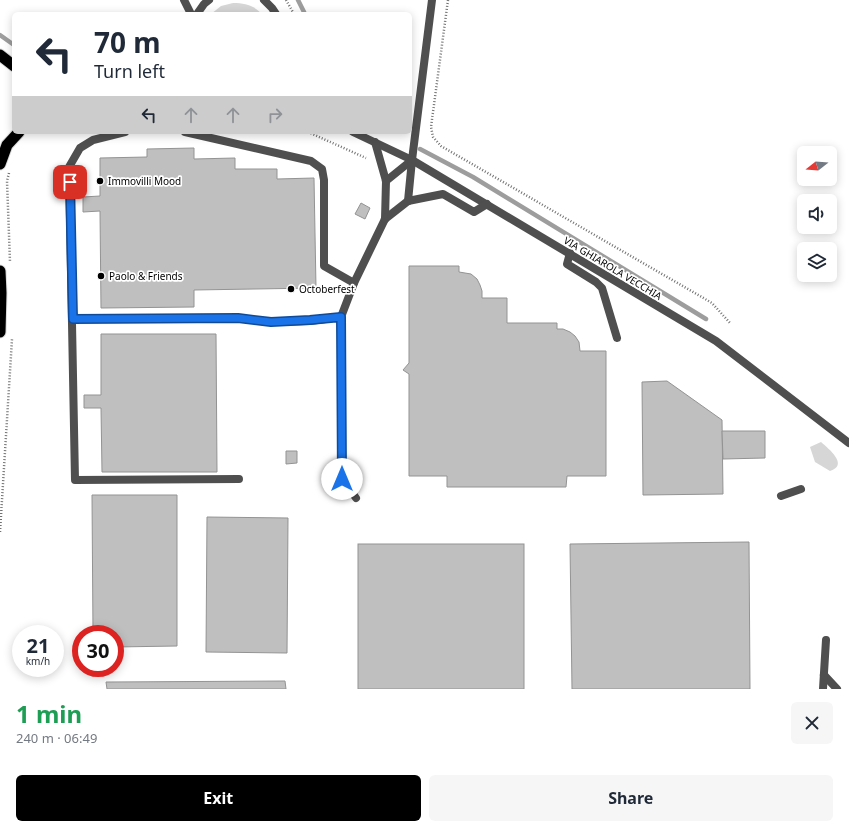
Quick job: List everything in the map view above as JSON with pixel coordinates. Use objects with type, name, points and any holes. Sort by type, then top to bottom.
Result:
[{"type":"highway","points":[[0,55],[12,64]]},
{"type":"highway","points":[[0,164],[7,145],[17,134]]},
{"type":"highway","points":[[0,271],[0,332]]},
{"type":"street","points":[[184,0],[190,12]]},
{"type":"street","points":[[198,12],[209,0]]},
{"type":"street","points":[[264,0],[275,12]]},
{"type":"street","points":[[408,201],[432,0]]},
{"type":"street","points":[[117,134],[93,140],[80,148],[70,167],[75,480],[239,479]]},
{"type":"street","points":[[194,134],[311,161],[322,169],[324,180],[324,266],[354,284]]},
{"type":"street","name":"VIA GHIAROLA VECCHIA","points":[[357,134],[412,160],[716,341],[849,443]]},
{"type":"street","points":[[356,498],[342,479],[341,317],[354,284],[385,219],[386,181],[375,142]]},
{"type":"street","points":[[386,181],[412,160]]},
{"type":"street","points":[[385,219],[408,201],[443,194],[474,212],[487,204]]},
{"type":"street","points":[[570,253],[567,264],[596,282],[602,288],[617,338]]},
{"type":"street","points":[[73,319],[238,318],[271,322],[341,317]]},
{"type":"street","points":[[781,496],[800,489]]},
{"type":"street","points":[[823,689],[826,640]]},
{"type":"street","points":[[824,675],[837,689]]},
{"type":"path","points":[[286,0],[293,12]]},
{"type":"path","points":[[448,0],[431,127],[433,137],[441,146],[712,303],[730,323]]},
{"type":"path","points":[[312,134],[366,158]]},
{"type":"shaded area","points":[[241,3],[249,5],[260,12],[214,12],[221,6]]},
{"type":"shaded area","points":[[821,442],[838,461],[838,465],[830,471],[815,462],[810,447]]},
{"type":"building","points":[[194,148],[194,159],[235,158],[235,169],[277,169],[277,179],[314,178],[316,288],[194,290],[194,307],[101,308],[100,211],[83,212],[83,197],[100,196],[100,158],[147,157],[147,149]]},
{"type":"building","points":[[361,203],[370,208],[365,219],[355,214]]},
{"type":"building","points":[[409,266],[459,266],[459,272],[471,274],[477,279],[482,291],[482,298],[507,298],[507,323],[557,323],[557,329],[563,329],[575,336],[579,342],[580,351],[606,351],[606,476],[567,476],[566,487],[447,487],[447,476],[409,476],[409,374],[403,370],[409,363]]},
{"type":"building","points":[[101,334],[216,334],[217,472],[102,472],[101,408],[84,408],[84,395],[101,395]]},
{"type":"building","points":[[667,381],[722,420],[723,494],[643,495],[642,382]]},
{"type":"building","points":[[722,431],[765,431],[765,458],[723,459]]},
{"type":"building","points":[[286,451],[297,451],[297,463],[286,464]]},
{"type":"building","points":[[92,495],[177,495],[177,646],[124,647],[124,625],[93,625]]},
{"type":"building","points":[[207,517],[288,518],[287,653],[206,652]]},
{"type":"building","points":[[749,542],[750,689],[572,689],[570,544]]},
{"type":"building","points":[[358,544],[524,544],[524,689],[358,689]]},
{"type":"building","points":[[285,681],[286,689],[107,689],[106,682]]},
{"type":"waterway","points":[[298,0],[304,12]]},
{"type":"waterway","points":[[0,35],[12,44]]},
{"type":"waterway","points":[[420,149],[473,177],[706,319]]},
{"type":"place","name":"Immovilli Mood","points":[[100,181]]},
{"type":"place","name":"Paolo & Friends","points":[[101,276]]},
{"type":"place","name":"Octoberfest","points":[[291,289]]},
{"type":"route","points":[[70,182],[73,319],[238,318],[271,322],[341,317],[342,479]]}]
